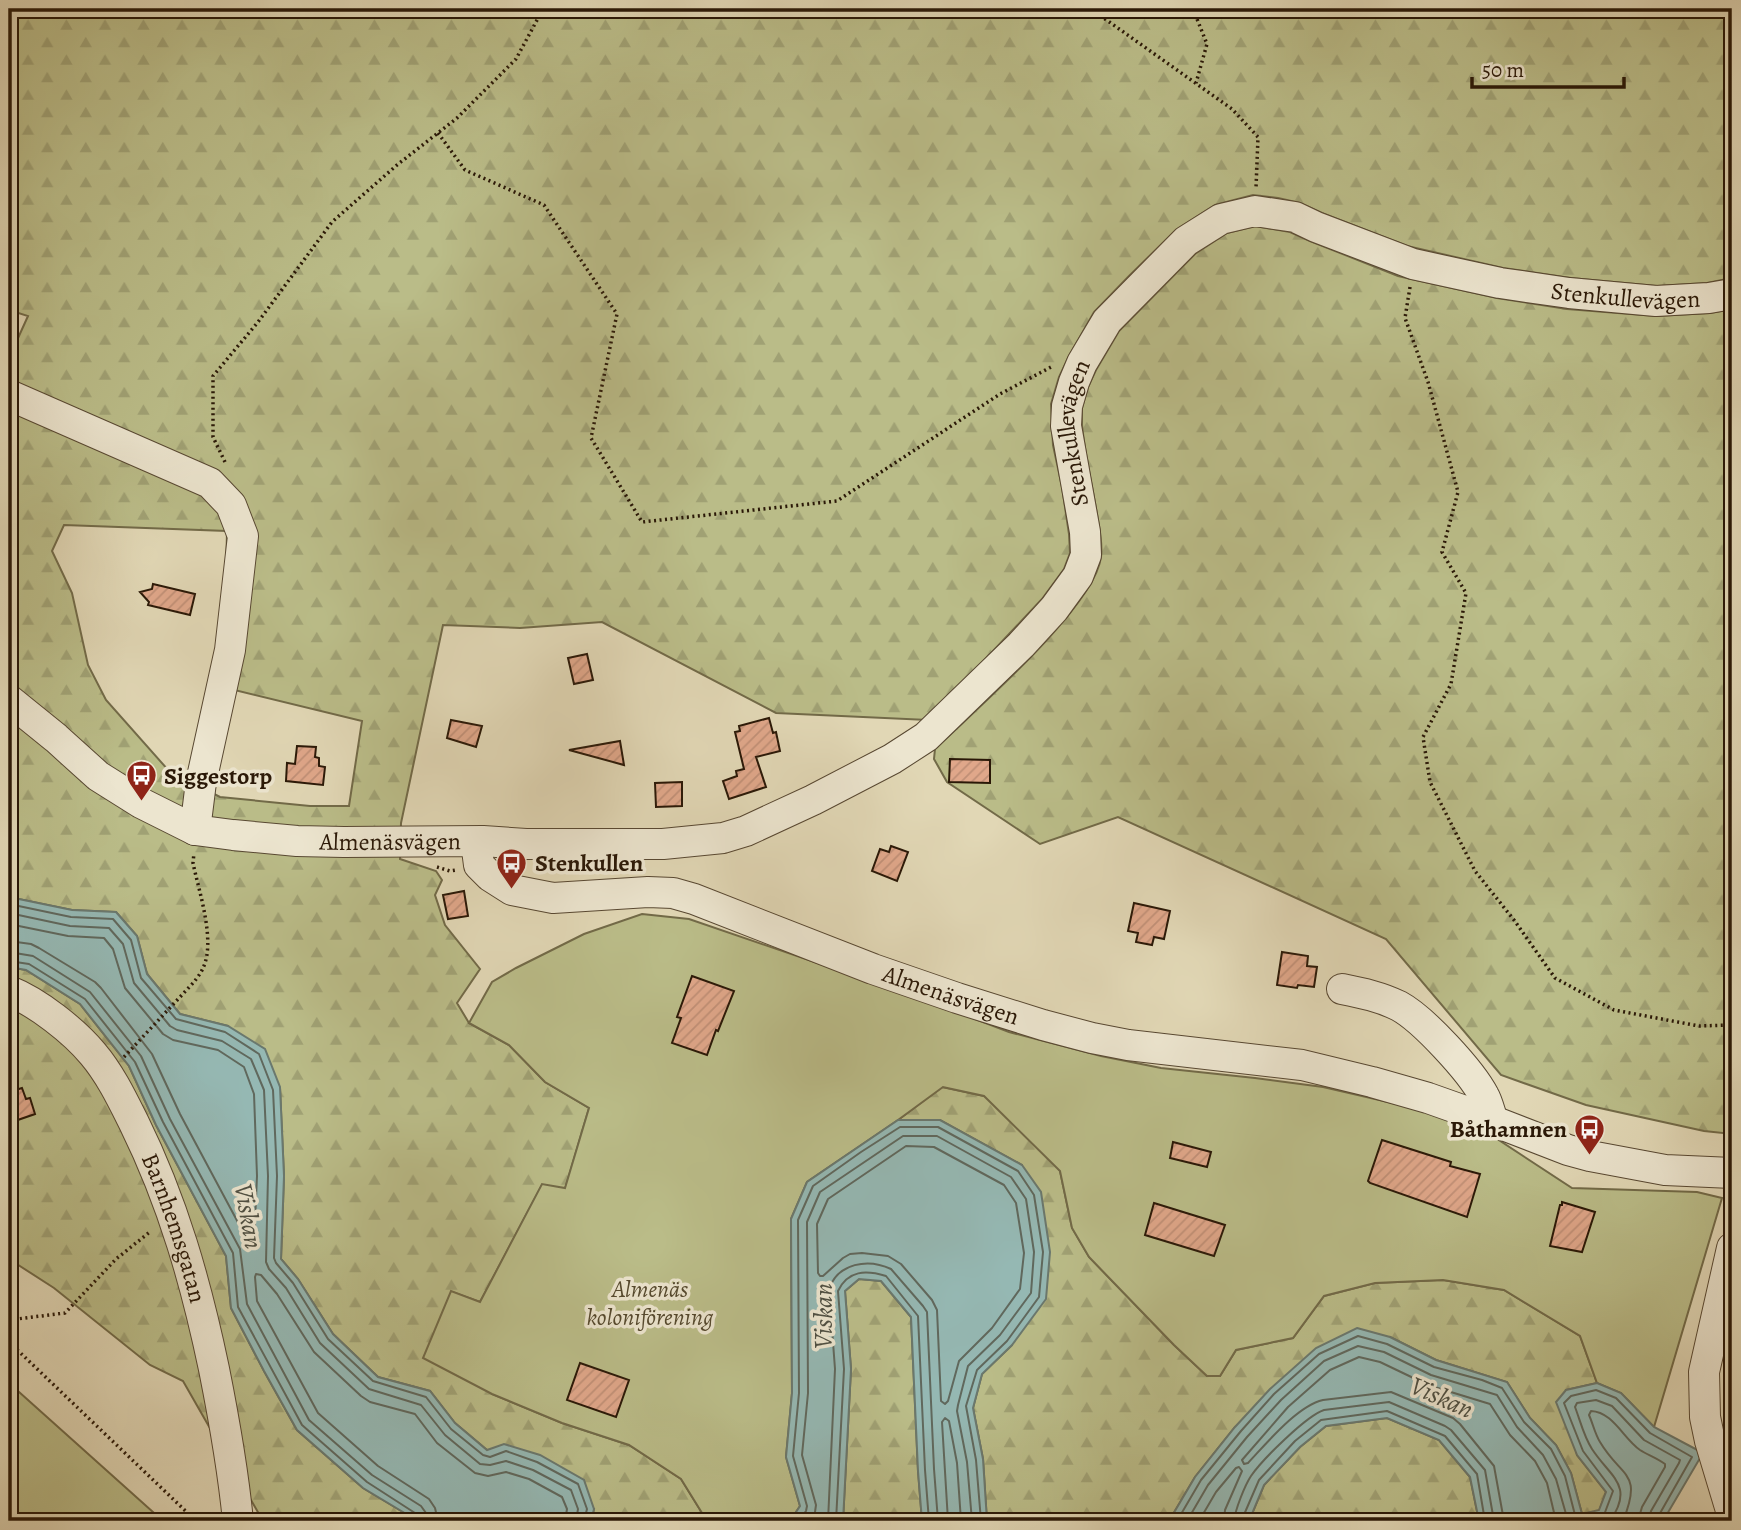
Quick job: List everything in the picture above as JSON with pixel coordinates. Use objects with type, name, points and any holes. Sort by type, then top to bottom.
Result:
[{"type":"street","name":"Stenkullevägen","points":[[476,842],[663,844],[723,838],[746,831],[813,800],[892,759],[926,737],[1021,645],[1054,609],[1078,576],[1086,555],[1077,484],[1068,442],[1067,406],[1073,382],[1107,321],[1186,242],[1221,219],[1255,211],[1295,217],[1413,264],[1500,283],[1581,295],[1656,301],[1732,294]]},
{"type":"street","points":[[9,395],[210,483],[231,505],[243,536],[230,650],[201,782],[195,830]]},
{"type":"street","name":"Almenäsvägen","points":[[9,700],[98,776],[141,803],[195,830],[297,841],[476,842],[479,865],[490,876],[512,890],[553,898],[673,893],[873,969],[1043,1026],[1128,1045],[1302,1065],[1428,1098],[1590,1156],[1665,1170],[1732,1173]]},
{"type":"street","points":[[1342,989],[1378,997],[1402,1008],[1430,1031],[1467,1069],[1485,1096],[1493,1121]]},
{"type":"street","name":"Barnhemsgatan","points":[[9,991],[70,1030],[94,1055],[119,1093],[150,1156],[176,1222],[203,1318],[224,1419],[238,1521]]},
{"type":"street","points":[[1732,1248],[1704,1372],[1705,1417],[1732,1514]]},
{"type":"path","points":[[230,473],[213,437],[213,376],[258,323],[332,222],[397,165],[457,118],[516,59],[543,9]]},
{"type":"path","points":[[1091,9],[1231,109],[1258,137],[1255,211]]},
{"type":"path","points":[[1193,9],[1207,44],[1196,83]]},
{"type":"path","points":[[438,133],[465,170],[544,205],[617,314],[591,438],[642,522],[837,501],[1000,394],[1057,365]]},
{"type":"path","points":[[1413,264],[1405,318],[1428,382],[1458,492],[1442,552],[1466,593],[1451,684],[1423,737],[1430,782],[1475,871],[1555,978],[1614,1010],[1699,1026],[1732,1025]]},
{"type":"path","points":[[121,1060],[194,982],[203,968],[209,939],[193,863],[195,830]]},
{"type":"path","points":[[9,1320],[65,1313],[116,1259],[153,1230],[167,1198]]},
{"type":"path","points":[[9,1342],[196,1521]]},
{"type":"green space","points":[[9,9],[1732,9],[1732,278],[1707,283],[1657,286],[1503,268],[1407,246],[1300,203],[1253,195],[1215,205],[1176,230],[1094,312],[1059,377],[1051,404],[1053,445],[1069,534],[1070,553],[1064,569],[1042,599],[928,720],[776,713],[602,622],[520,628],[443,625],[401,823],[400,859],[436,871],[442,880],[435,895],[445,925],[480,969],[457,1003],[469,1023],[509,1045],[545,1082],[589,1108],[565,1189],[542,1185],[480,1302],[452,1292],[492,1394],[562,1423],[629,1445],[681,1479],[707,1521],[591,1521],[594,1509],[487,1450],[455,1423],[430,1391],[378,1377],[333,1334],[298,1279],[281,1259],[284,1176],[280,1088],[228,1026],[180,1014],[147,974],[137,936],[116,912],[72,910],[9,897],[9,358],[28,316],[9,310]],"holes":[[[64,525],[227,531],[226,575],[214,685],[362,721],[349,806],[310,806],[220,797],[169,771],[106,700],[88,665],[72,593],[52,551]]]},
{"type":"green space","points":[[1255,226],[1290,232],[1398,276],[1497,298],[1567,309],[1656,316],[1732,309],[1732,1134],[1704,1131],[1586,1105],[1501,1075],[1386,939],[1118,817],[1040,844],[947,782],[934,759],[935,749],[1056,630],[1094,578],[1101,557],[1101,541],[1085,447],[1082,408],[1096,370],[1119,331],[1195,254],[1227,233]]},
{"type":"green space","name":"Almenäs koloniförening","points":[[642,914],[689,919],[928,1001],[1009,1032],[1101,1056],[1161,1068],[1323,1087],[1414,1108],[1491,1135],[1572,1188],[1697,1192],[1722,1198],[1654,1427],[1621,1393],[1597,1383],[1580,1336],[1504,1290],[1443,1280],[1375,1283],[1324,1296],[1293,1338],[1236,1350],[1220,1376],[1207,1376],[1089,1257],[1072,1228],[1060,1171],[984,1096],[943,1087],[807,1182],[791,1219],[792,1393],[786,1457],[800,1506],[790,1521],[707,1521],[681,1479],[629,1445],[562,1423],[492,1394],[423,1358],[451,1291],[480,1302],[542,1184],[565,1188],[589,1108],[545,1082],[509,1045],[469,1023],[492,982],[584,934]]},
{"type":"green space","points":[[9,967],[26,970],[80,1004],[129,1066],[156,1125],[226,1256],[231,1308],[297,1430],[363,1488],[418,1521],[263,1521],[183,1381],[150,1365],[54,1288],[9,1259]]},
{"type":"green space","points":[[942,1087],[984,1096],[1033,1127],[1060,1171],[1072,1228],[1089,1257],[1207,1376],[1220,1376],[1236,1350],[1293,1338],[1324,1296],[1375,1283],[1443,1280],[1504,1290],[1580,1336],[1597,1383],[1566,1390],[1577,1455],[1606,1492],[1599,1511],[1582,1514],[1571,1473],[1556,1445],[1530,1418],[1507,1382],[1436,1360],[1390,1337],[1235,1427],[1195,1477],[1169,1521],[987,1521],[983,1459],[973,1408],[982,1374],[1012,1345],[1022,1165],[940,1120],[898,1120]]},
{"type":"green space","points":[[859,1279],[881,1281],[911,1317],[922,1521],[843,1521],[851,1369],[845,1291]]},
{"type":"green space","points":[[9,1383],[163,1521],[9,1521]]},
{"type":"green space","points":[[1387,1418],[1439,1440],[1470,1477],[1479,1521],[1249,1521],[1264,1485],[1300,1447],[1326,1426]]},
{"type":"water","name":"Viskan","points":[[9,897],[72,910],[116,912],[137,936],[147,974],[180,1014],[228,1026],[265,1049],[280,1087],[284,1176],[281,1259],[298,1279],[333,1334],[378,1377],[430,1391],[455,1423],[487,1450],[504,1444],[540,1455],[584,1480],[594,1509],[591,1521],[418,1521],[363,1488],[297,1430],[231,1308],[226,1256],[156,1125],[129,1066],[80,1004],[26,970],[9,967]]},
{"type":"water","name":"Viskan","points":[[898,1120],[940,1120],[1022,1165],[1041,1192],[1050,1252],[1046,1299],[1012,1345],[982,1374],[973,1408],[983,1459],[987,1521],[922,1521],[911,1317],[881,1281],[859,1279],[845,1291],[851,1369],[843,1521],[790,1521],[800,1506],[786,1457],[792,1393],[791,1219],[807,1182]]},
{"type":"water","name":"Viskan","points":[[1357,1328],[1390,1337],[1436,1360],[1507,1382],[1530,1418],[1556,1445],[1571,1473],[1582,1514],[1599,1510],[1606,1492],[1577,1455],[1556,1402],[1566,1390],[1597,1383],[1621,1393],[1654,1427],[1703,1453],[1663,1521],[1479,1521],[1470,1477],[1439,1440],[1387,1418],[1326,1426],[1300,1447],[1264,1485],[1249,1521],[1169,1521],[1195,1477],[1270,1389],[1316,1348]]},
{"type":"building","points":[[153,584],[195,594],[190,615],[148,605],[149,602],[140,592],[152,589]]},
{"type":"building","points":[[587,654],[593,680],[574,684],[568,658]]},
{"type":"building","points":[[769,718],[773,733],[776,732],[780,751],[756,757],[766,787],[729,799],[723,781],[737,776],[736,771],[744,769],[735,732],[740,731],[739,726]]},
{"type":"building","points":[[451,720],[482,726],[476,747],[447,738]]},
{"type":"building","points":[[620,741],[624,765],[569,750]]},
{"type":"building","points":[[297,746],[316,747],[315,757],[319,758],[319,766],[325,767],[323,785],[286,781],[287,763],[295,764]]},
{"type":"building","points":[[950,759],[990,760],[990,783],[949,782]]},
{"type":"building","points":[[682,782],[682,806],[656,807],[655,783]]},
{"type":"building","points":[[891,846],[908,852],[897,881],[872,871],[880,849],[889,852]]},
{"type":"building","points":[[464,891],[468,916],[448,919],[443,895]]},
{"type":"building","points":[[1134,903],[1170,911],[1164,939],[1154,937],[1152,945],[1136,942],[1138,933],[1128,931]]},
{"type":"building","points":[[1282,952],[1308,956],[1307,966],[1317,967],[1314,987],[1277,985]]},
{"type":"building","points":[[692,976],[734,991],[707,1055],[672,1043],[681,1018],[677,1017]]},
{"type":"building","points":[[22,1088],[26,1099],[30,1098],[35,1114],[9,1123],[9,1092]]},
{"type":"building","points":[[1382,1140],[1451,1162],[1450,1166],[1480,1174],[1467,1217],[1370,1183],[1368,1181]]},
{"type":"building","points":[[1173,1142],[1211,1152],[1207,1167],[1170,1158]]},
{"type":"building","points":[[1562,1202],[1595,1212],[1582,1252],[1550,1246]]},
{"type":"building","points":[[1154,1203],[1225,1225],[1214,1256],[1145,1235]]},
{"type":"building","points":[[580,1363],[629,1380],[616,1417],[567,1400]]},
{"type":"place","name":"Siggestorp","points":[[141,803]]},
{"type":"place","name":"Stenkullen","points":[[512,890]]},
{"type":"place","name":"Båthamnen","points":[[1590,1156]]}]
